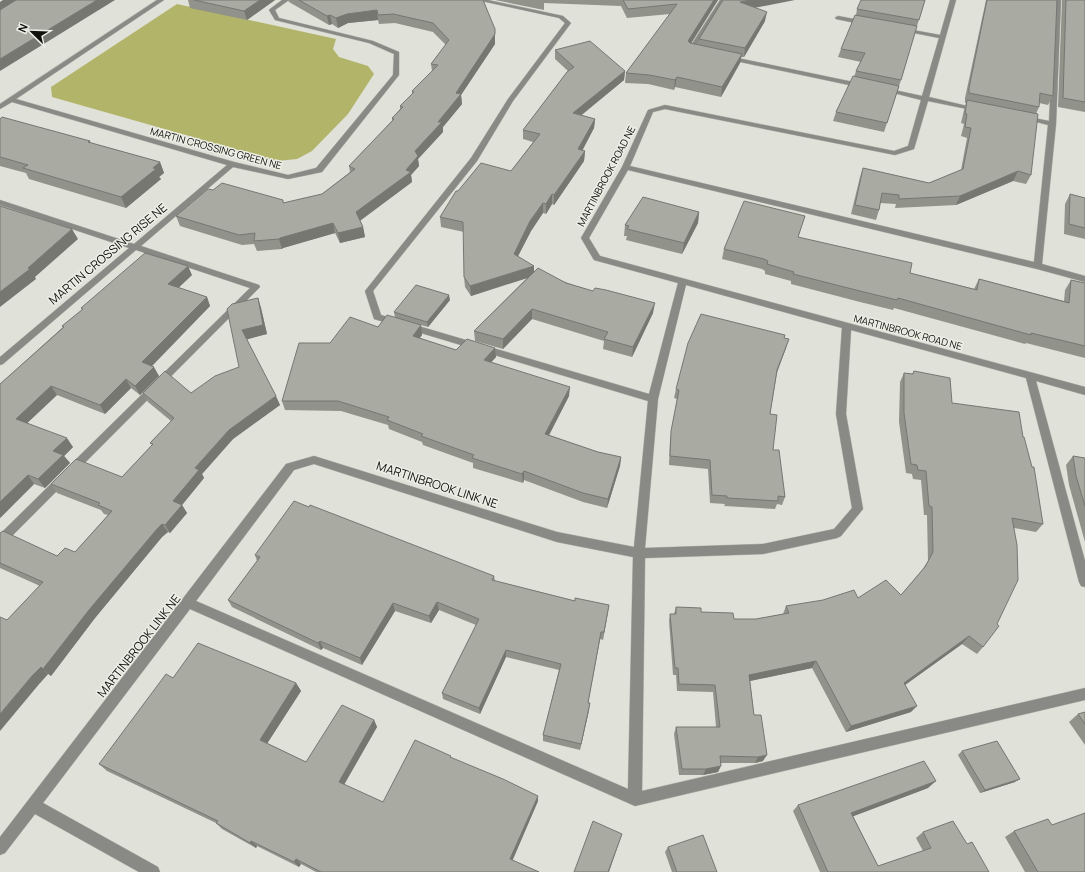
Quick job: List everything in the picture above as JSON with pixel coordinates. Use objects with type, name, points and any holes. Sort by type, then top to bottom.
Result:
[{"type":"street","points":[[0,107],[161,0]]},
{"type":"street","name":"MARTIN CROSSING GREEN NE","points":[[11,100],[232,164],[288,177],[319,170],[396,75],[397,53],[371,42],[277,19],[272,10],[286,0]]},
{"type":"street","points":[[480,0],[561,16],[568,23],[510,100],[474,159],[369,291],[377,317],[653,399]]},
{"type":"street","points":[[706,54],[691,50],[723,0]]},
{"type":"street","name":"MARTINBROOK ROAD NE","points":[[953,0],[911,147],[894,153],[665,107],[650,111],[626,167],[585,238],[597,258],[1085,391]]},
{"type":"street","points":[[1038,266],[1052,124],[1058,0]]},
{"type":"street","points":[[838,18],[875,25]]},
{"type":"street","points":[[897,29],[942,37]]},
{"type":"street","points":[[722,57],[870,87]]},
{"type":"street","points":[[878,89],[985,110]]},
{"type":"street","points":[[1015,116],[1052,124]]},
{"type":"street","name":"MARTIN CROSSING RISE NE","points":[[0,362],[136,248],[232,164]]},
{"type":"street","points":[[626,167],[1038,266],[1085,279]]},
{"type":"street","points":[[0,541],[256,287],[2,206]]},
{"type":"street","points":[[635,799],[639,552],[653,399],[683,282]]},
{"type":"street","name":"MARTINBROOK LINK NE","points":[[0,848],[188,603],[290,467],[314,460],[557,537],[639,552],[763,549],[837,533],[858,509],[841,414],[847,326]]},
{"type":"street","points":[[1030,376],[1085,582]]},
{"type":"street","points":[[188,603],[635,799],[1085,694]]},
{"type":"street","points":[[32,805],[153,872]]},
{"type":"green space","points":[[177,4],[336,39],[333,49],[339,57],[368,66],[374,74],[348,114],[312,151],[297,159],[277,161],[52,97],[51,87]]},
{"type":"building","points":[[16,0],[97,0],[0,59],[0,10]]},
{"type":"building","points":[[194,0],[260,0],[244,11]]},
{"type":"building","points":[[299,0],[483,0],[495,29],[495,34],[456,93],[461,94],[438,122],[442,122],[415,151],[418,156],[406,170],[411,172],[356,212],[363,227],[338,233],[333,223],[279,239],[254,241],[255,233],[239,235],[176,216],[208,189],[213,190],[222,183],[283,200],[283,203],[322,194],[355,169],[349,166],[394,119],[392,118],[403,107],[400,106],[414,92],[412,91],[438,65],[431,64],[449,40],[433,23],[393,14],[378,15],[377,10],[347,14],[336,18],[330,15],[327,16]]},
{"type":"building","points":[[623,0],[714,0],[688,41],[690,43],[742,54],[722,87],[677,77],[675,80],[649,75],[626,73],[677,4],[628,9]]},
{"type":"building","points":[[723,0],[750,0],[740,2],[767,12],[745,48],[699,39]]},
{"type":"building","points":[[861,0],[925,0],[919,20],[857,9]]},
{"type":"building","points":[[987,0],[1057,0],[1053,96],[1040,93],[1039,107],[969,93]]},
{"type":"building","points":[[1066,0],[1085,0],[1085,102],[1063,98]]},
{"type":"building","points":[[855,15],[917,26],[901,80],[856,71],[865,53],[841,49]]},
{"type":"building","points":[[590,41],[625,71],[573,113],[595,119],[578,149],[585,151],[554,195],[552,194],[546,204],[543,203],[530,221],[514,254],[534,266],[470,286],[464,277],[463,222],[440,217],[456,191],[458,191],[481,163],[511,171],[540,134],[523,130],[567,72],[574,67],[555,50]]},
{"type":"building","points":[[853,76],[899,86],[887,123],[836,112]]},
{"type":"building","points":[[967,100],[1038,114],[1031,175],[1018,171],[960,196],[899,199],[899,195],[882,193],[879,210],[855,205],[863,168],[929,183],[963,169],[971,128],[965,127]]},
{"type":"building","points":[[2,117],[160,162],[153,168],[156,169],[121,197],[23,168],[28,165],[0,157],[0,119]]},
{"type":"building","points":[[1070,194],[1085,198],[1085,228],[1069,224]]},
{"type":"building","points":[[643,197],[699,212],[684,243],[627,229],[629,226],[625,225]]},
{"type":"building","points":[[744,201],[805,216],[798,237],[912,263],[910,273],[977,290],[979,279],[1069,303],[1071,280],[1085,283],[1085,346],[1031,333],[1031,335],[898,298],[897,300],[793,274],[794,272],[767,264],[768,261],[764,259],[724,249]]},
{"type":"building","points":[[0,206],[72,229],[28,268],[30,269],[0,292]]},
{"type":"building","points":[[145,253],[188,266],[168,284],[207,297],[142,362],[154,367],[135,386],[126,379],[100,405],[51,386],[16,419],[67,438],[53,451],[63,455],[38,479],[28,475],[0,502],[0,384],[64,327],[62,326],[83,309],[81,308]]},
{"type":"building","points":[[538,268],[566,283],[593,291],[595,288],[606,290],[655,303],[633,347],[604,339],[608,332],[532,309],[503,339],[474,331]]},
{"type":"building","points":[[416,285],[449,295],[427,322],[394,312]]},
{"type":"building","points":[[258,298],[263,325],[242,330],[276,396],[229,430],[195,468],[199,470],[173,501],[182,505],[165,525],[162,524],[157,529],[89,610],[43,669],[41,667],[32,676],[0,714],[0,617],[7,620],[43,582],[0,563],[0,533],[3,531],[57,556],[65,548],[75,552],[112,511],[98,505],[100,503],[51,484],[76,459],[122,477],[153,444],[150,443],[174,418],[143,393],[165,371],[191,393],[215,376],[239,367],[227,309],[232,304]]},
{"type":"building","points":[[701,314],[785,335],[784,338],[789,339],[777,370],[770,414],[777,415],[773,450],[779,450],[785,497],[778,496],[778,501],[727,498],[727,496],[712,495],[710,460],[670,456],[671,431],[679,390],[676,389],[688,343]]},
{"type":"building","points":[[387,315],[421,325],[413,336],[456,350],[467,339],[495,348],[484,360],[570,387],[545,434],[598,452],[621,457],[608,499],[583,493],[524,471],[522,474],[472,458],[474,455],[421,436],[423,434],[387,420],[389,417],[338,401],[282,401],[299,343],[330,343],[350,317],[378,327]]},
{"type":"building","points":[[914,371],[950,378],[952,403],[1019,412],[1023,437],[1032,467],[1034,467],[1043,524],[1012,518],[1017,545],[1018,580],[997,624],[999,626],[983,647],[969,636],[904,683],[917,706],[851,726],[816,661],[749,675],[754,715],[761,715],[767,755],[758,757],[720,756],[721,766],[706,769],[682,769],[676,727],[720,727],[715,685],[679,684],[678,668],[675,668],[670,614],[676,614],[676,607],[701,608],[701,612],[733,613],[734,619],[756,619],[789,613],[786,606],[823,600],[854,590],[858,598],[886,580],[901,595],[925,567],[933,552],[932,507],[929,506],[926,471],[918,470],[917,465],[911,464],[904,413],[904,373],[913,374]]},
{"type":"building","points":[[1073,456],[1085,458],[1085,506],[1076,476]]},
{"type":"building","points":[[294,501],[309,507],[310,505],[494,576],[492,580],[575,601],[575,598],[609,605],[604,632],[601,632],[588,703],[590,703],[581,744],[543,735],[561,664],[506,650],[479,708],[442,693],[479,619],[437,602],[429,616],[393,603],[360,658],[320,641],[318,643],[228,600],[260,557],[255,555]]},
{"type":"building","points":[[198,643],[296,683],[260,740],[306,762],[342,705],[374,720],[339,782],[383,802],[415,740],[538,796],[510,859],[539,872],[321,872],[296,859],[294,862],[251,841],[250,843],[216,823],[218,821],[99,764],[166,674],[173,678]]},
{"type":"building","points":[[1085,712],[1085,724],[1078,714]]},
{"type":"building","points":[[997,741],[1020,779],[985,790],[962,751]]},
{"type":"building","points":[[924,761],[936,781],[851,813],[878,866],[931,848],[923,832],[953,821],[967,844],[972,842],[989,872],[828,872],[798,805]]},
{"type":"building","points":[[1085,813],[1085,872],[1038,872],[1014,831],[1048,819],[1052,825]]},
{"type":"building","points":[[593,821],[622,834],[608,872],[574,872]]},
{"type":"building","points":[[703,835],[717,872],[677,872],[668,847]]}]
